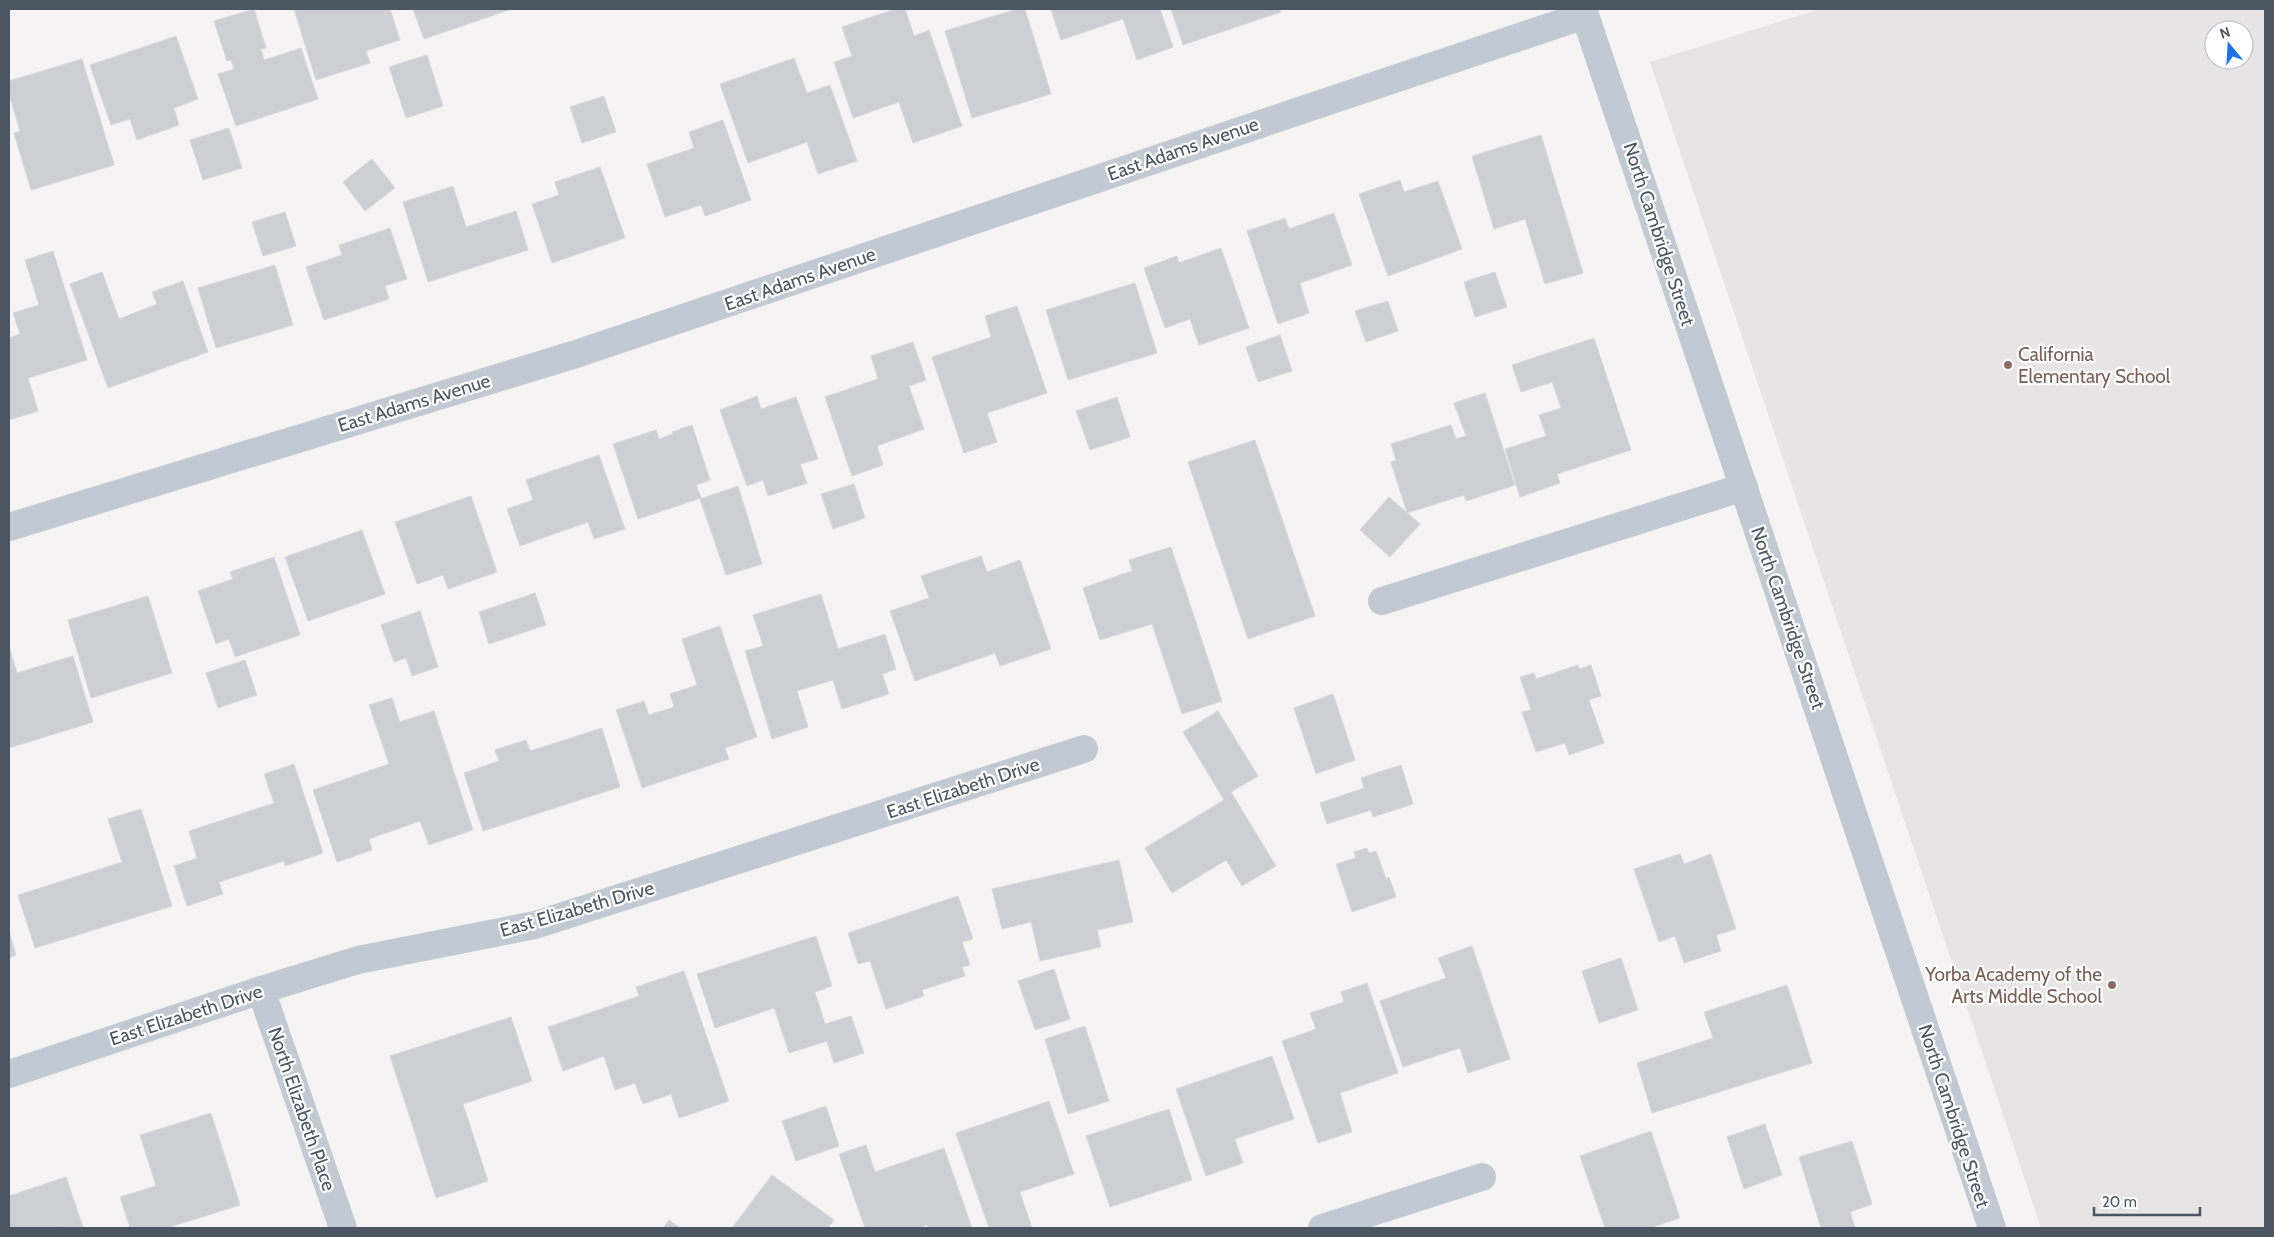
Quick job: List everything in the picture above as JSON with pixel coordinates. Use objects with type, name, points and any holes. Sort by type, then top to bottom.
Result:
[{"type":"street","name":"North Cambridge Street","points":[[1584,12],[1992,1228]]},
{"type":"street","name":"East Adams Avenue","points":[[9,526],[573,354],[1584,12]]},
{"type":"street","points":[[1382,601],[1744,487]]},
{"type":"street","name":"East Elizabeth Drive","points":[[9,1074],[261,990],[358,960],[535,925],[1084,749]]},
{"type":"street","name":"North Elizabeth Place","points":[[261,990],[343,1228]]},
{"type":"street","points":[[1322,1228],[1482,1177]]},
{"type":"shaded area","name":"California Elementary School","points":[[1820,9],[2265,9],[2265,1228],[2041,1228],[1650,62]]},
{"type":"building","points":[[254,9],[266,48],[261,49],[264,60],[301,48],[318,99],[236,126],[218,74],[234,69],[231,60],[227,61],[214,21]]},
{"type":"building","points":[[294,9],[390,9],[400,40],[366,51],[370,63],[316,80]]},
{"type":"building","points":[[413,9],[512,9],[424,39]]},
{"type":"building","points":[[895,9],[905,9],[914,36],[929,30],[962,126],[913,143],[899,102],[853,118],[834,62],[852,56],[842,27]]},
{"type":"building","points":[[1017,9],[1025,9],[1051,94],[972,118],[945,31]]},
{"type":"building","points":[[1051,9],[1160,9],[1173,47],[1137,60],[1123,19],[1061,40]]},
{"type":"building","points":[[1171,9],[1280,9],[1281,12],[1183,45]]},
{"type":"building","points":[[176,36],[198,99],[174,108],[179,125],[137,140],[130,119],[111,125],[90,65]]},
{"type":"building","points":[[427,55],[443,106],[406,118],[389,67]]},
{"type":"building","points":[[794,58],[807,93],[830,85],[857,161],[818,174],[807,142],[748,163],[720,84]]},
{"type":"building","points":[[82,59],[114,165],[31,190],[14,133],[20,131],[9,94],[9,81]]},
{"type":"building","points":[[604,96],[616,132],[582,143],[570,107]]},
{"type":"building","points":[[723,120],[751,200],[705,216],[701,205],[665,217],[647,164],[694,148],[689,132]]},
{"type":"building","points":[[229,128],[242,168],[203,180],[190,140]]},
{"type":"building","points":[[1541,135],[1583,273],[1545,284],[1525,219],[1494,229],[1472,156]]},
{"type":"building","points":[[372,159],[395,188],[365,211],[343,182]]},
{"type":"building","points":[[600,167],[625,238],[552,263],[532,204],[559,195],[555,182]]},
{"type":"building","points":[[1400,180],[1404,192],[1438,181],[1462,249],[1388,276],[1359,194]]},
{"type":"building","points":[[453,186],[466,227],[516,211],[528,250],[428,282],[403,202]]},
{"type":"building","points":[[285,212],[296,246],[263,256],[252,222]]},
{"type":"building","points":[[1334,213],[1352,265],[1300,283],[1309,313],[1278,324],[1247,231],[1285,218],[1289,229]]},
{"type":"building","points":[[390,228],[407,279],[385,286],[389,299],[324,320],[306,267],[342,255],[339,245]]},
{"type":"building","points":[[1221,248],[1249,328],[1199,345],[1190,319],[1165,328],[1144,268],[1177,256],[1179,263]]},
{"type":"building","points":[[53,251],[87,360],[28,378],[38,411],[9,420],[9,338],[20,334],[13,313],[39,305],[25,260]]},
{"type":"building","points":[[275,265],[293,325],[216,348],[198,288]]},
{"type":"building","points":[[102,272],[119,319],[157,304],[152,292],[183,281],[208,352],[108,388],[70,284]]},
{"type":"building","points":[[1495,272],[1507,307],[1475,317],[1464,282]]},
{"type":"building","points":[[1135,283],[1157,353],[1068,380],[1046,310]]},
{"type":"building","points":[[1388,301],[1398,331],[1366,342],[1355,311]]},
{"type":"building","points":[[1017,306],[1047,393],[987,413],[997,442],[964,453],[932,357],[991,337],[985,316]]},
{"type":"building","points":[[1280,335],[1292,371],[1258,382],[1246,347]]},
{"type":"building","points":[[1594,338],[1631,450],[1557,474],[1560,483],[1520,497],[1505,449],[1546,436],[1539,415],[1561,408],[1552,382],[1521,392],[1512,365]]},
{"type":"building","points":[[913,342],[926,380],[909,386],[924,429],[877,446],[883,465],[852,476],[825,397],[878,379],[871,356]]},
{"type":"building","points":[[1485,393],[1515,485],[1466,501],[1464,495],[1407,513],[1391,462],[1396,460],[1391,444],[1451,425],[1456,439],[1466,436],[1454,403]]},
{"type":"building","points":[[757,396],[761,409],[796,397],[818,459],[800,464],[807,483],[768,496],[763,480],[747,486],[720,410]]},
{"type":"building","points":[[1117,397],[1130,437],[1090,450],[1076,411]]},
{"type":"building","points":[[692,425],[710,480],[696,485],[701,498],[638,519],[613,444],[656,430],[659,439]]},
{"type":"building","points":[[1255,440],[1315,616],[1248,639],[1188,462]]},
{"type":"building","points":[[599,455],[625,529],[594,539],[588,522],[520,546],[507,509],[533,500],[526,480]]},
{"type":"building","points":[[854,484],[865,518],[833,529],[821,494]]},
{"type":"building","points":[[738,486],[762,564],[726,575],[700,499]]},
{"type":"building","points":[[471,496],[497,572],[448,589],[443,575],[417,584],[395,522]]},
{"type":"building","points":[[1389,497],[1420,524],[1390,557],[1360,530]]},
{"type":"building","points":[[362,530],[385,594],[308,621],[285,557]]},
{"type":"building","points":[[1171,547],[1222,701],[1182,714],[1152,624],[1100,640],[1083,588],[1132,571],[1129,560]]},
{"type":"building","points":[[981,556],[987,572],[1020,560],[1051,649],[1000,666],[995,653],[915,681],[890,611],[929,598],[921,576]]},
{"type":"building","points":[[274,557],[300,635],[235,657],[229,639],[216,644],[198,591],[233,579],[230,572]]},
{"type":"building","points":[[535,593],[546,625],[489,644],[479,612]]},
{"type":"building","points":[[821,594],[838,649],[885,634],[896,669],[882,674],[889,694],[842,709],[833,680],[797,691],[808,727],[772,739],[745,651],[763,646],[753,615]]},
{"type":"building","points":[[148,596],[172,673],[91,698],[68,620]]},
{"type":"building","points":[[420,611],[438,667],[412,676],[406,658],[394,662],[381,625]]},
{"type":"building","points":[[720,626],[757,737],[725,748],[729,759],[642,788],[616,710],[644,701],[649,715],[674,707],[670,694],[697,685],[682,639]]},
{"type":"building","points":[[9,646],[17,673],[73,656],[93,722],[9,748]]},
{"type":"building","points":[[245,660],[257,695],[218,708],[206,673]]},
{"type":"building","points":[[1578,665],[1579,669],[1591,665],[1601,696],[1589,700],[1604,743],[1569,755],[1565,743],[1536,752],[1522,712],[1531,710],[1520,677],[1534,673],[1536,679]]},
{"type":"building","points":[[1333,694],[1355,760],[1316,774],[1294,708]]},
{"type":"building","points":[[392,698],[400,722],[434,711],[473,830],[429,845],[420,821],[369,839],[372,850],[337,862],[313,790],[389,764],[369,705]]},
{"type":"building","points":[[1218,711],[1258,776],[1231,792],[1276,866],[1242,886],[1226,860],[1172,893],[1145,848],[1224,800],[1183,732]]},
{"type":"building","points":[[602,728],[620,787],[483,831],[464,773],[499,761],[495,750],[526,740],[530,751]]},
{"type":"building","points":[[294,764],[323,853],[285,866],[284,861],[219,882],[223,894],[187,906],[174,866],[197,858],[189,831],[274,803],[264,774]]},
{"type":"building","points":[[1401,765],[1413,804],[1373,817],[1371,810],[1327,824],[1320,803],[1364,788],[1361,778]]},
{"type":"building","points":[[141,809],[172,906],[35,948],[18,895],[122,862],[108,819]]},
{"type":"building","points":[[1367,848],[1369,853],[1376,851],[1386,879],[1389,877],[1396,897],[1352,912],[1336,864],[1356,858],[1354,852]]},
{"type":"building","points":[[1680,854],[1684,864],[1711,854],[1736,929],[1716,935],[1721,951],[1684,963],[1675,936],[1659,942],[1634,869]]},
{"type":"building","points":[[1119,860],[1133,922],[1097,930],[1101,947],[1040,961],[1031,922],[1002,929],[992,889]]},
{"type":"building","points":[[958,896],[973,939],[962,942],[970,965],[962,967],[965,976],[922,990],[924,996],[886,1009],[870,961],[858,964],[848,933]]},
{"type":"building","points":[[9,931],[16,955],[9,958]]},
{"type":"building","points":[[816,936],[832,986],[815,992],[825,1024],[851,1016],[864,1053],[834,1063],[827,1041],[789,1053],[774,1008],[715,1028],[697,974]]},
{"type":"building","points":[[1472,946],[1510,1059],[1468,1073],[1460,1048],[1403,1067],[1380,1001],[1446,978],[1438,958]]},
{"type":"building","points":[[1621,958],[1638,1010],[1599,1023],[1582,971]]},
{"type":"building","points":[[1054,969],[1070,1019],[1035,1030],[1018,981]]},
{"type":"building","points":[[684,971],[729,1101],[679,1118],[671,1094],[643,1104],[635,1083],[615,1090],[604,1056],[563,1071],[548,1027],[639,996],[636,987]]},
{"type":"building","points":[[1367,983],[1398,1073],[1340,1093],[1352,1132],[1318,1143],[1282,1041],[1316,1029],[1310,1013],[1344,1002],[1341,992]]},
{"type":"building","points":[[1787,985],[1812,1063],[1652,1113],[1637,1063],[1713,1038],[1704,1012]]},
{"type":"building","points":[[511,1017],[532,1081],[463,1104],[488,1181],[436,1198],[390,1056]]},
{"type":"building","points":[[1085,1026],[1109,1101],[1068,1114],[1045,1039]]},
{"type":"building","points":[[1272,1056],[1294,1119],[1235,1139],[1243,1163],[1206,1176],[1176,1089]]},
{"type":"building","points":[[1049,1101],[1074,1174],[1020,1192],[1032,1228],[989,1228],[956,1133]]},
{"type":"building","points":[[826,1106],[839,1146],[796,1161],[782,1121]]},
{"type":"building","points":[[1169,1109],[1192,1180],[1110,1207],[1086,1136]]},
{"type":"building","points":[[211,1113],[240,1205],[167,1228],[130,1228],[120,1197],[156,1186],[140,1135]]},
{"type":"building","points":[[1765,1124],[1782,1175],[1744,1189],[1727,1137]]},
{"type":"building","points":[[1651,1131],[1680,1218],[1650,1228],[1605,1228],[1580,1156]]},
{"type":"building","points":[[1852,1141],[1872,1204],[1850,1212],[1855,1228],[1821,1228],[1799,1157]]},
{"type":"building","points":[[866,1145],[875,1172],[944,1148],[972,1228],[928,1228],[927,1225],[919,1228],[865,1228],[839,1154]]},
{"type":"building","points":[[772,1175],[834,1220],[828,1228],[732,1228]]},
{"type":"building","points":[[66,1177],[83,1227],[9,1228],[9,1196]]},
{"type":"building","points":[[669,1220],[680,1228],[663,1228]]},
{"type":"place","name":"California Elementary School","points":[[2008,365]]},
{"type":"place","name":"Yorba Academy of the Arts Middle School","points":[[2112,985]]}]
